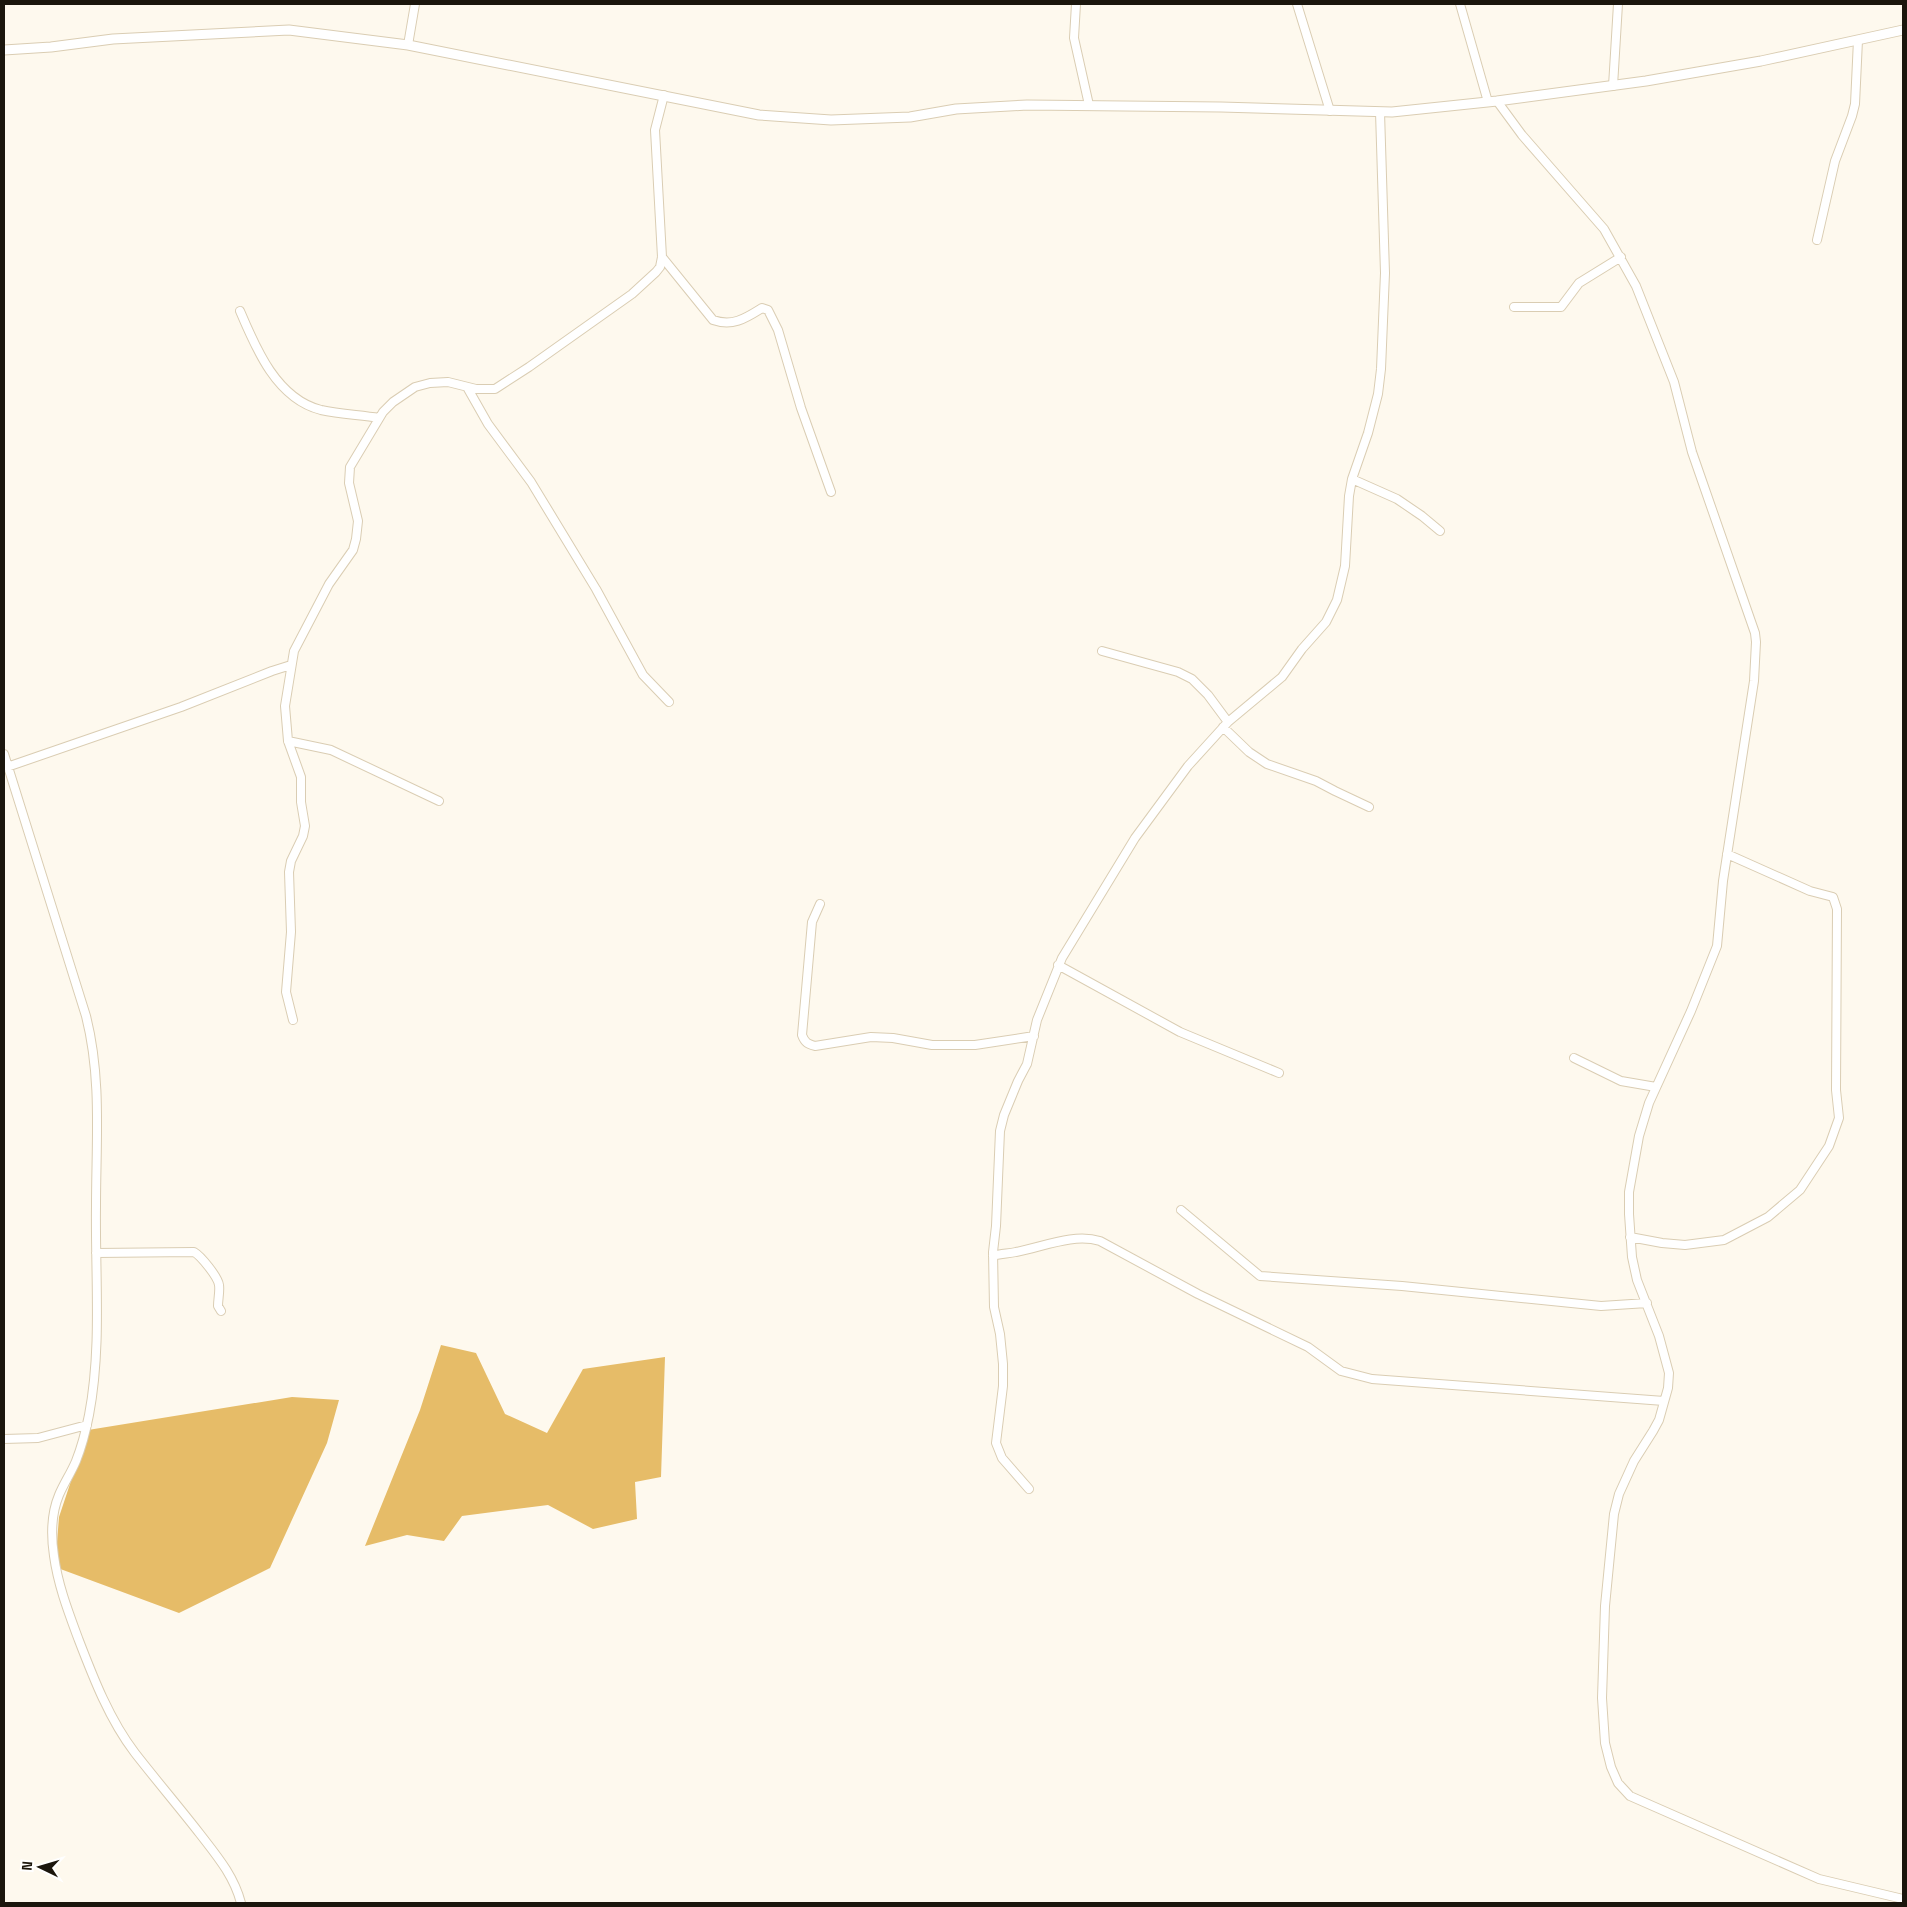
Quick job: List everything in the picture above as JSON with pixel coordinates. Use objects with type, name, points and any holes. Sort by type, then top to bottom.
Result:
[{"type":"street","points":[[408,45],[415,4]]},
{"type":"street","points":[[1076,4],[1074,38],[1089,105]]},
{"type":"street","points":[[1297,4],[1330,111]]},
{"type":"street","points":[[1460,4],[1492,101],[1604,229],[1640,294],[1674,382],[1692,452],[1755,633],[1756,642],[1754,682],[1727,854],[1717,946],[1691,1012],[1649,1103],[1639,1136],[1629,1192],[1630,1237],[1637,1280],[1659,1336],[1669,1373],[1668,1388],[1653,1431],[1634,1461],[1626,1478],[1619,1494],[1614,1514],[1605,1606],[1602,1698],[1605,1743],[1610,1767],[1618,1783],[1630,1796],[1819,1878],[1903,1899]]},
{"type":"street","points":[[1613,86],[1618,4]]},
{"type":"street","points":[[4,50],[51,47],[113,39],[290,30],[408,45],[758,115],[831,120],[910,117],[956,109],[990,107],[1089,105],[1380,112],[1613,86],[1761,61],[1903,30]]},
{"type":"street","points":[[1817,240],[1835,161],[1855,104],[1858,40]]},
{"type":"street","points":[[293,1020],[286,992],[291,932],[289,872],[291,861],[303,836],[304,826],[301,802],[301,777],[288,741],[286,706],[291,665],[297,643],[308,626],[322,597],[353,550],[358,532],[358,521],[349,476],[350,468],[379,418],[393,402],[415,387],[430,383],[448,382],[486,390],[495,389],[632,294],[656,272],[660,267],[662,257],[655,130],[664,95]]},
{"type":"street","points":[[1029,1490],[1002,1458],[996,1443],[1003,1386],[1003,1364],[994,1308],[993,1256],[1000,1130],[1011,1098],[1027,1064],[1037,1020],[1058,965],[1135,838],[1188,766],[1225,724],[1282,677],[1326,622],[1342,586],[1352,480],[1368,433],[1378,394],[1381,369],[1385,273],[1380,112]]},
{"type":"street","points":[[662,257],[713,320],[725,323],[739,322],[762,308],[768,310],[778,330],[801,408],[831,492]]},
{"type":"street","points":[[1514,307],[1561,307],[1579,283],[1621,257]]},
{"type":"street","points":[[240,311],[265,364],[281,384],[301,402],[321,410],[379,418]]},
{"type":"street","points":[[467,387],[488,424],[531,482],[596,589],[643,675],[669,702]]},
{"type":"street","points":[[1352,480],[1398,500],[1440,531]]},
{"type":"street","points":[[1102,651],[1178,672],[1192,679],[1208,695],[1225,724],[1249,752],[1268,764],[1316,781],[1335,792],[1369,807]]},
{"type":"street","points":[[8,766],[166,713],[291,665]]},
{"type":"street","points":[[288,741],[331,750],[439,802]]},
{"type":"street","points":[[4,754],[92,1040],[98,1091],[94,1370],[87,1425],[76,1460],[58,1497],[53,1516],[54,1556],[60,1590],[90,1670],[113,1718],[133,1752],[172,1797],[226,1866],[241,1903]]},
{"type":"street","points":[[1630,1237],[1685,1245],[1724,1240],[1768,1217],[1800,1190],[1829,1146],[1839,1118],[1836,1090],[1837,909],[1835,901],[1833,897],[1810,891],[1727,854]]},
{"type":"street","points":[[820,904],[812,922],[802,1035],[804,1041],[808,1044],[815,1046],[871,1038],[892,1038],[932,1044],[966,1046],[1034,1036]]},
{"type":"street","points":[[1058,965],[1180,1032],[1279,1073]]},
{"type":"street","points":[[1574,1058],[1621,1081],[1656,1087]]},
{"type":"street","points":[[1181,1210],[1260,1276],[1402,1286],[1601,1306],[1647,1303]]},
{"type":"street","points":[[993,1256],[1000,1253],[1014,1253],[1062,1241],[1089,1238],[1100,1241],[1198,1294],[1308,1347],[1341,1371],[1372,1379],[1664,1401]]},
{"type":"street","points":[[96,1253],[194,1252],[199,1255],[218,1281],[220,1286],[218,1306],[221,1311]]},
{"type":"street","points":[[4,1439],[38,1438],[87,1425]]},
{"type":"shaded area","points":[[441,1345],[476,1353],[505,1414],[547,1433],[583,1369],[665,1357],[661,1477],[635,1482],[637,1519],[593,1529],[548,1505],[462,1516],[444,1541],[407,1535],[365,1546],[420,1410]]},
{"type":"shaded area","points":[[292,1397],[339,1400],[327,1443],[270,1568],[179,1613],[55,1567],[59,1517],[88,1430]]}]
